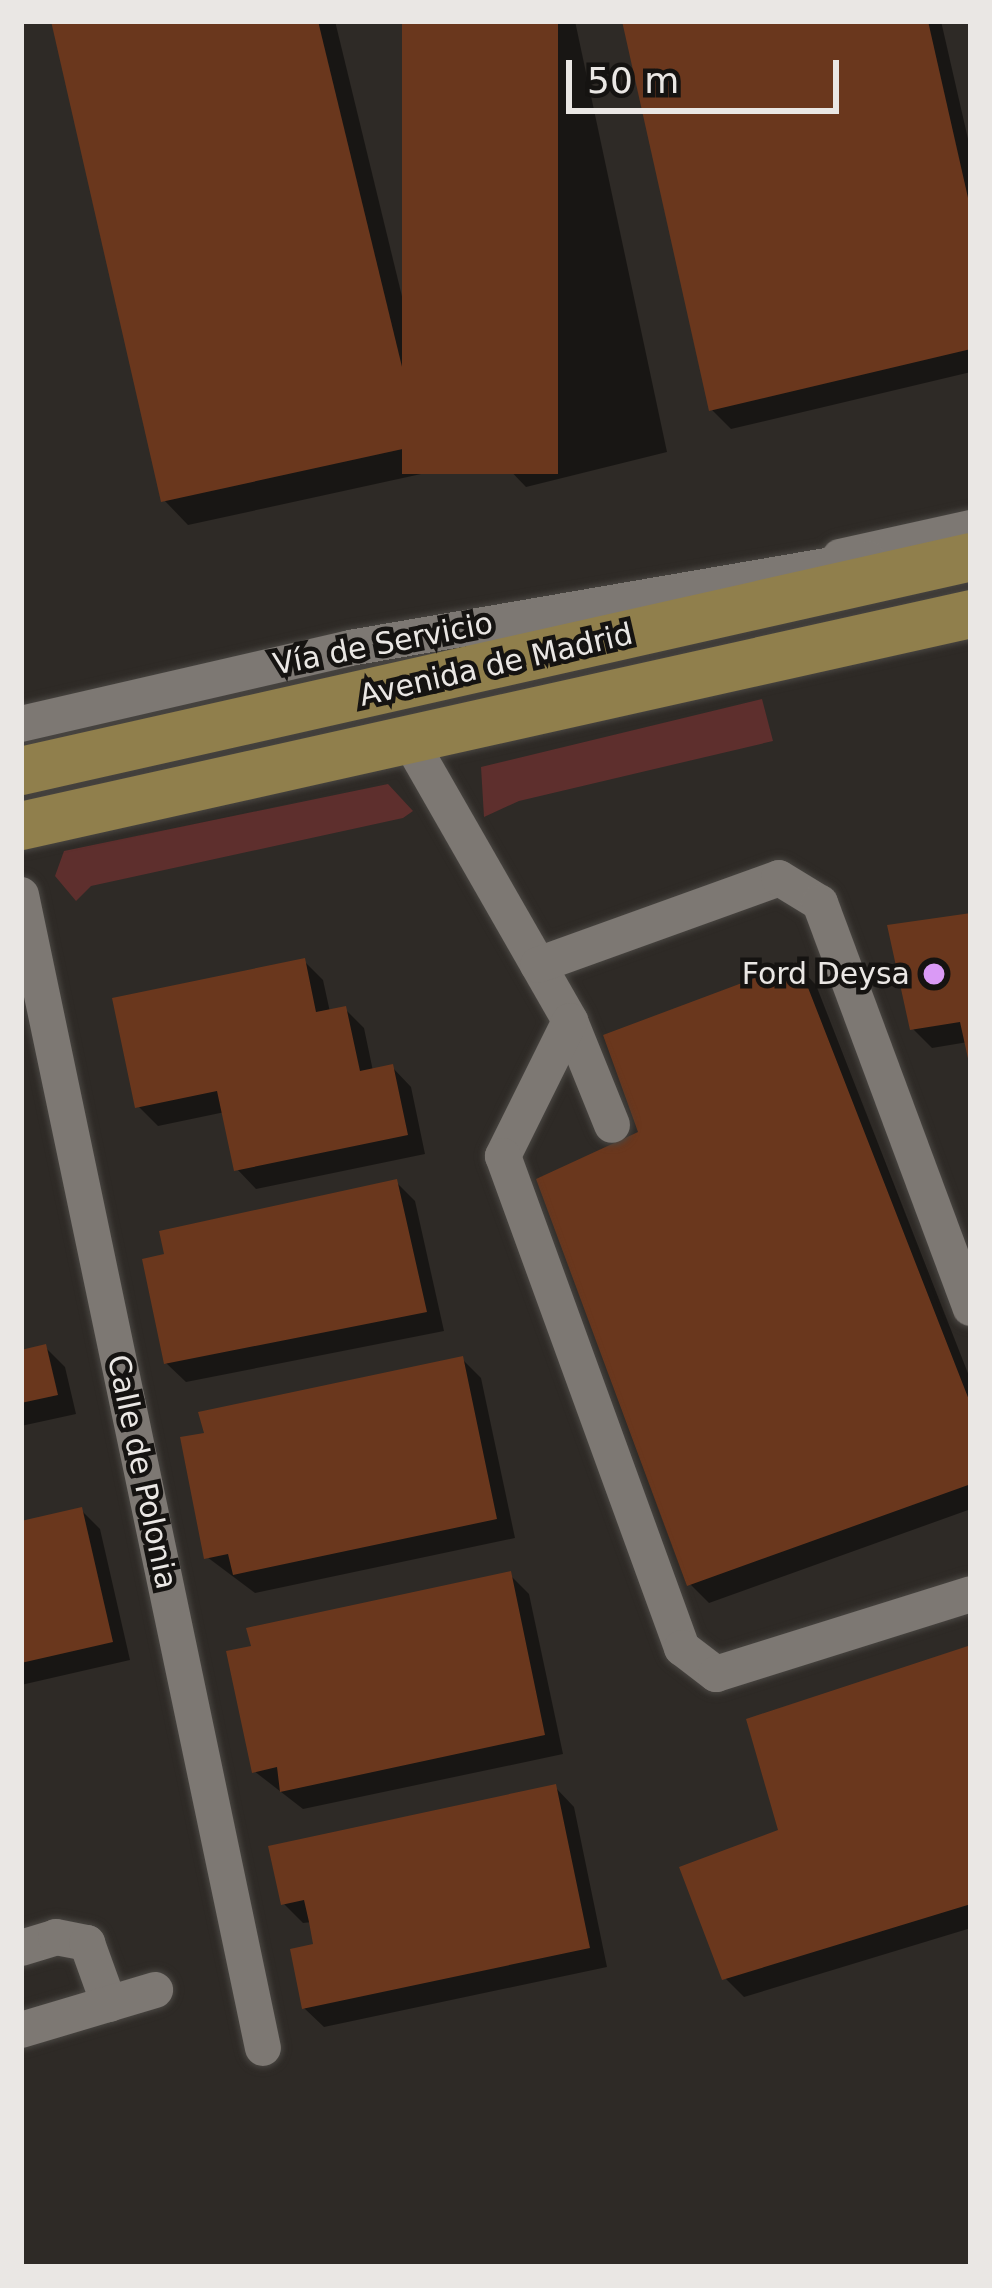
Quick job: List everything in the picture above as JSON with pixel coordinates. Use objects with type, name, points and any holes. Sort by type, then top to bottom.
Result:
[{"type":"main road","name":"Avenida de Madrid","points":[[21,772],[971,557]]},
{"type":"main road","name":"Avenida de Madrid","points":[[21,826],[407,736],[971,614]]},
{"type":"street","name":"Vía de Servicio","points":[[748,578],[971,528]]},
{"type":"street","name":"Vía de Servicio","points":[[21,724],[350,648],[971,542]]},
{"type":"street","points":[[407,736],[570,1021],[612,1125]]},
{"type":"street","points":[[538,964],[779,878],[820,903],[971,1307]]},
{"type":"street","name":"Calle de Polonia","points":[[21,896],[263,2048]]},
{"type":"street","points":[[570,1021],[502,1156],[682,1648],[716,1674],[971,1594]]},
{"type":"street","points":[[21,1948],[56,1937],[86,1943],[110,2004]]},
{"type":"street","points":[[21,2030],[155,1990]]},
{"type":"shaded area","points":[[762,699],[773,741],[519,801],[484,817],[481,767]]},
{"type":"shaded area","points":[[388,784],[413,811],[403,818],[91,886],[76,901],[55,876],[64,851]]},
{"type":"building","points":[[51,21],[318,21],[421,445],[161,502]]},
{"type":"building","points":[[402,21],[558,21],[558,474],[402,474]]},
{"type":"building","points":[[622,21],[928,21],[971,211],[971,349],[709,411]]},
{"type":"building","name":"Ford Deysa","points":[[971,913],[969,1063],[960,1022],[910,1030],[887,925]]},
{"type":"building","points":[[305,958],[316,1012],[346,1006],[360,1071],[393,1064],[408,1135],[234,1171],[217,1091],[135,1108],[112,998]]},
{"type":"building","points":[[798,962],[971,1405],[971,1484],[687,1586],[536,1179],[638,1132],[603,1035]]},
{"type":"building","points":[[397,1179],[427,1312],[164,1364],[142,1259],[164,1254],[159,1231]]},
{"type":"building","points":[[46,1344],[58,1395],[21,1403],[21,1350]]},
{"type":"building","points":[[463,1356],[497,1519],[233,1575],[228,1554],[204,1559],[180,1437],[204,1433],[198,1412]]},
{"type":"building","points":[[82,1507],[113,1642],[21,1663],[21,1521]]},
{"type":"building","points":[[511,1571],[545,1735],[280,1792],[277,1767],[252,1773],[226,1651],[251,1646],[246,1628]]},
{"type":"building","points":[[971,1645],[971,1904],[722,1980],[679,1867],[778,1830],[746,1719]]},
{"type":"building","points":[[556,1784],[590,1948],[302,2009],[290,1949],[313,1944],[309,1922],[304,1900],[281,1905],[268,1846]]},
{"type":"place","name":"Ford Deysa","points":[[934,974]]}]
